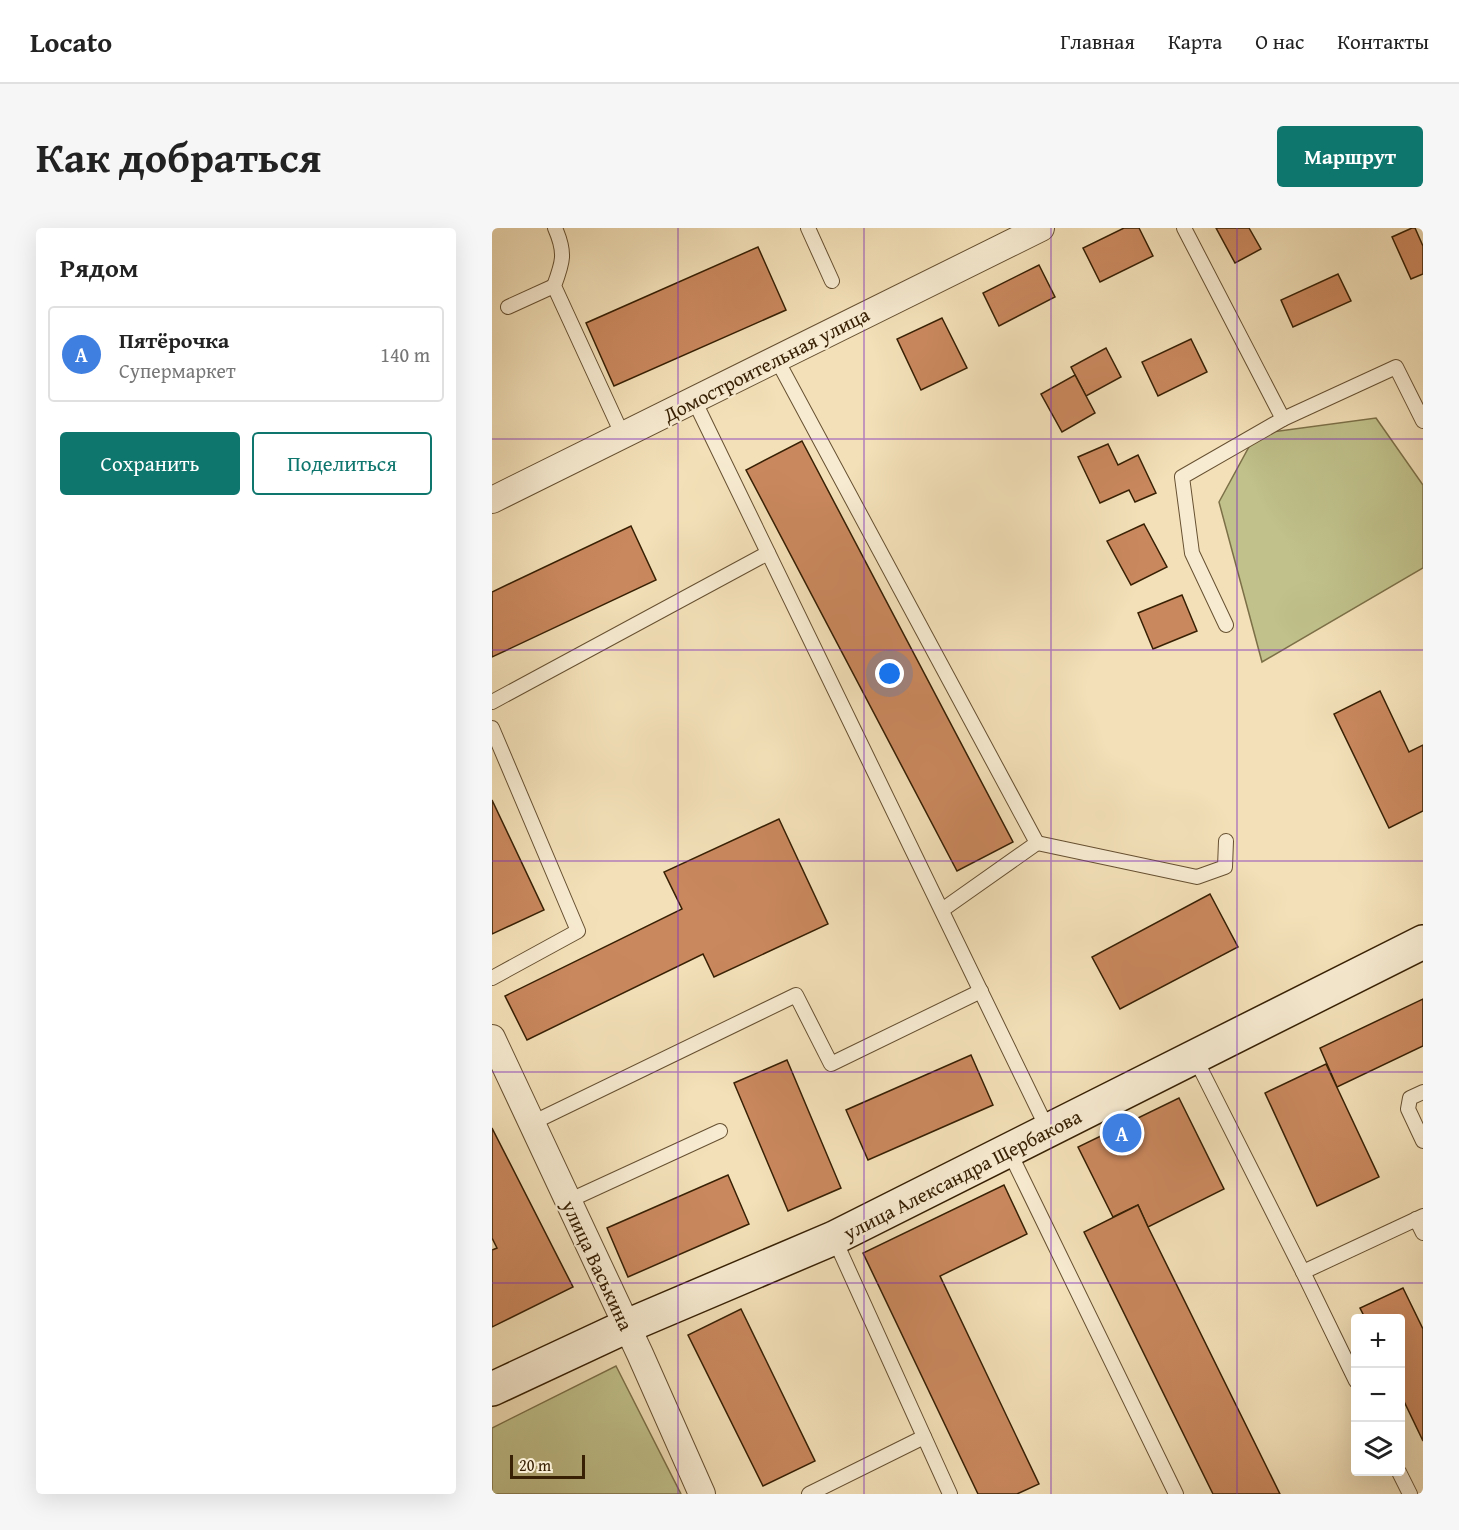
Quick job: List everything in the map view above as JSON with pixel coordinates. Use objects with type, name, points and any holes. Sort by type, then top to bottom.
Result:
[{"type":"street","name":"Домостроительная улица","points":[[492,500],[1041,228]]},
{"type":"street","name":"улица Александра Щербакова","points":[[492,1389],[627,1326],[834,1238],[1423,942]]},
{"type":"street","name":"улица Васькина","points":[[492,1038],[502,1088],[532,1123],[627,1326],[702,1494]]},
{"type":"lane","points":[[555,228],[561,240],[563,256],[554,286],[623,436]]},
{"type":"lane","points":[[808,228],[832,281]]},
{"type":"lane","points":[[1184,228],[1283,419]]},
{"type":"lane","points":[[508,308],[554,286]]},
{"type":"lane","points":[[776,358],[1037,843]]},
{"type":"lane","points":[[1226,625],[1192,553],[1182,477],[1283,419],[1396,367],[1423,420]]},
{"type":"lane","points":[[694,400],[1049,1131]]},
{"type":"lane","points":[[492,702],[768,553]]},
{"type":"lane","points":[[492,728],[579,931],[492,978]]},
{"type":"lane","points":[[942,910],[1037,843],[1197,877],[1225,867],[1226,841]]},
{"type":"lane","points":[[532,1123],[796,995],[831,1064],[981,990]]},
{"type":"lane","points":[[1194,1056],[1351,1371]]},
{"type":"lane","points":[[1423,1092],[1410,1098],[1408,1109],[1423,1141]]},
{"type":"lane","points":[[568,1201],[720,1131]]},
{"type":"lane","points":[[1009,1150],[1176,1494]]},
{"type":"lane","points":[[1303,1272],[1420,1218],[1423,1233]]},
{"type":"lane","points":[[834,1238],[950,1494]]},
{"type":"lane","points":[[809,1494],[924,1437]]},
{"type":"lane","points":[[1401,1476],[1410,1494]]},
{"type":"green space","points":[[1376,418],[1423,485],[1423,568],[1262,662],[1219,502],[1256,434]]},
{"type":"green space","points":[[616,1366],[681,1494],[492,1494],[492,1428]]},
{"type":"building","points":[[1124,228],[1139,228],[1153,256],[1100,282],[1083,248]]},
{"type":"building","points":[[1216,228],[1249,228],[1261,249],[1235,263]]},
{"type":"building","points":[[1415,228],[1423,246],[1423,274],[1411,279],[1392,237]]},
{"type":"building","points":[[758,247],[786,310],[614,386],[586,323]]},
{"type":"building","points":[[1039,265],[1055,297],[999,326],[983,293]]},
{"type":"building","points":[[1338,274],[1351,301],[1293,327],[1281,300]]},
{"type":"building","points":[[942,318],[967,368],[921,390],[897,339]]},
{"type":"building","points":[[1191,339],[1207,372],[1158,396],[1142,362]]},
{"type":"building","points":[[1106,348],[1121,377],[1086,396],[1071,367]]},
{"type":"building","points":[[1075,375],[1095,413],[1062,432],[1041,394]]},
{"type":"building","points":[[802,441],[1013,842],[957,871],[746,470]]},
{"type":"building","points":[[1108,444],[1118,465],[1138,455],[1156,493],[1135,502],[1129,490],[1100,503],[1078,457]]},
{"type":"building","points":[[1144,524],[1167,567],[1131,585],[1107,541]]},
{"type":"building","points":[[631,526],[656,580],[492,657],[492,592]]},
{"type":"building","points":[[1182,595],[1197,631],[1153,649],[1138,613]]},
{"type":"building","points":[[1380,691],[1409,752],[1423,745],[1423,811],[1389,828],[1334,714]]},
{"type":"building","points":[[492,800],[544,910],[492,934]]},
{"type":"building","points":[[779,819],[828,924],[714,977],[703,954],[527,1040],[505,996],[682,909],[664,872]]},
{"type":"building","points":[[1210,894],[1238,947],[1120,1009],[1092,957]]},
{"type":"building","points":[[1423,999],[1423,1046],[1337,1087],[1320,1048]]},
{"type":"building","points":[[971,1055],[993,1105],[868,1160],[846,1110]]},
{"type":"building","points":[[787,1060],[841,1188],[788,1211],[734,1083]]},
{"type":"building","points":[[1326,1064],[1379,1177],[1317,1206],[1265,1093]]},
{"type":"building","points":[[1179,1098],[1224,1189],[1148,1227],[1138,1205],[1113,1217],[1078,1147]]},
{"type":"building","points":[[492,1128],[573,1287],[492,1327],[492,1250],[497,1248],[492,1238]]},
{"type":"building","points":[[728,1175],[749,1224],[628,1277],[607,1228]]},
{"type":"building","points":[[1004,1185],[1027,1234],[940,1276],[1039,1484],[1017,1494],[978,1494],[863,1253]]},
{"type":"building","points":[[1138,1205],[1280,1494],[1213,1494],[1084,1232]]},
{"type":"building","points":[[1403,1288],[1423,1329],[1423,1441],[1405,1403],[1405,1314],[1363,1314],[1360,1308]]},
{"type":"building","points":[[741,1309],[815,1461],[763,1486],[688,1335]]},
{"type":"place","name":"Пятёрочка","points":[[1122,1133]]}]
